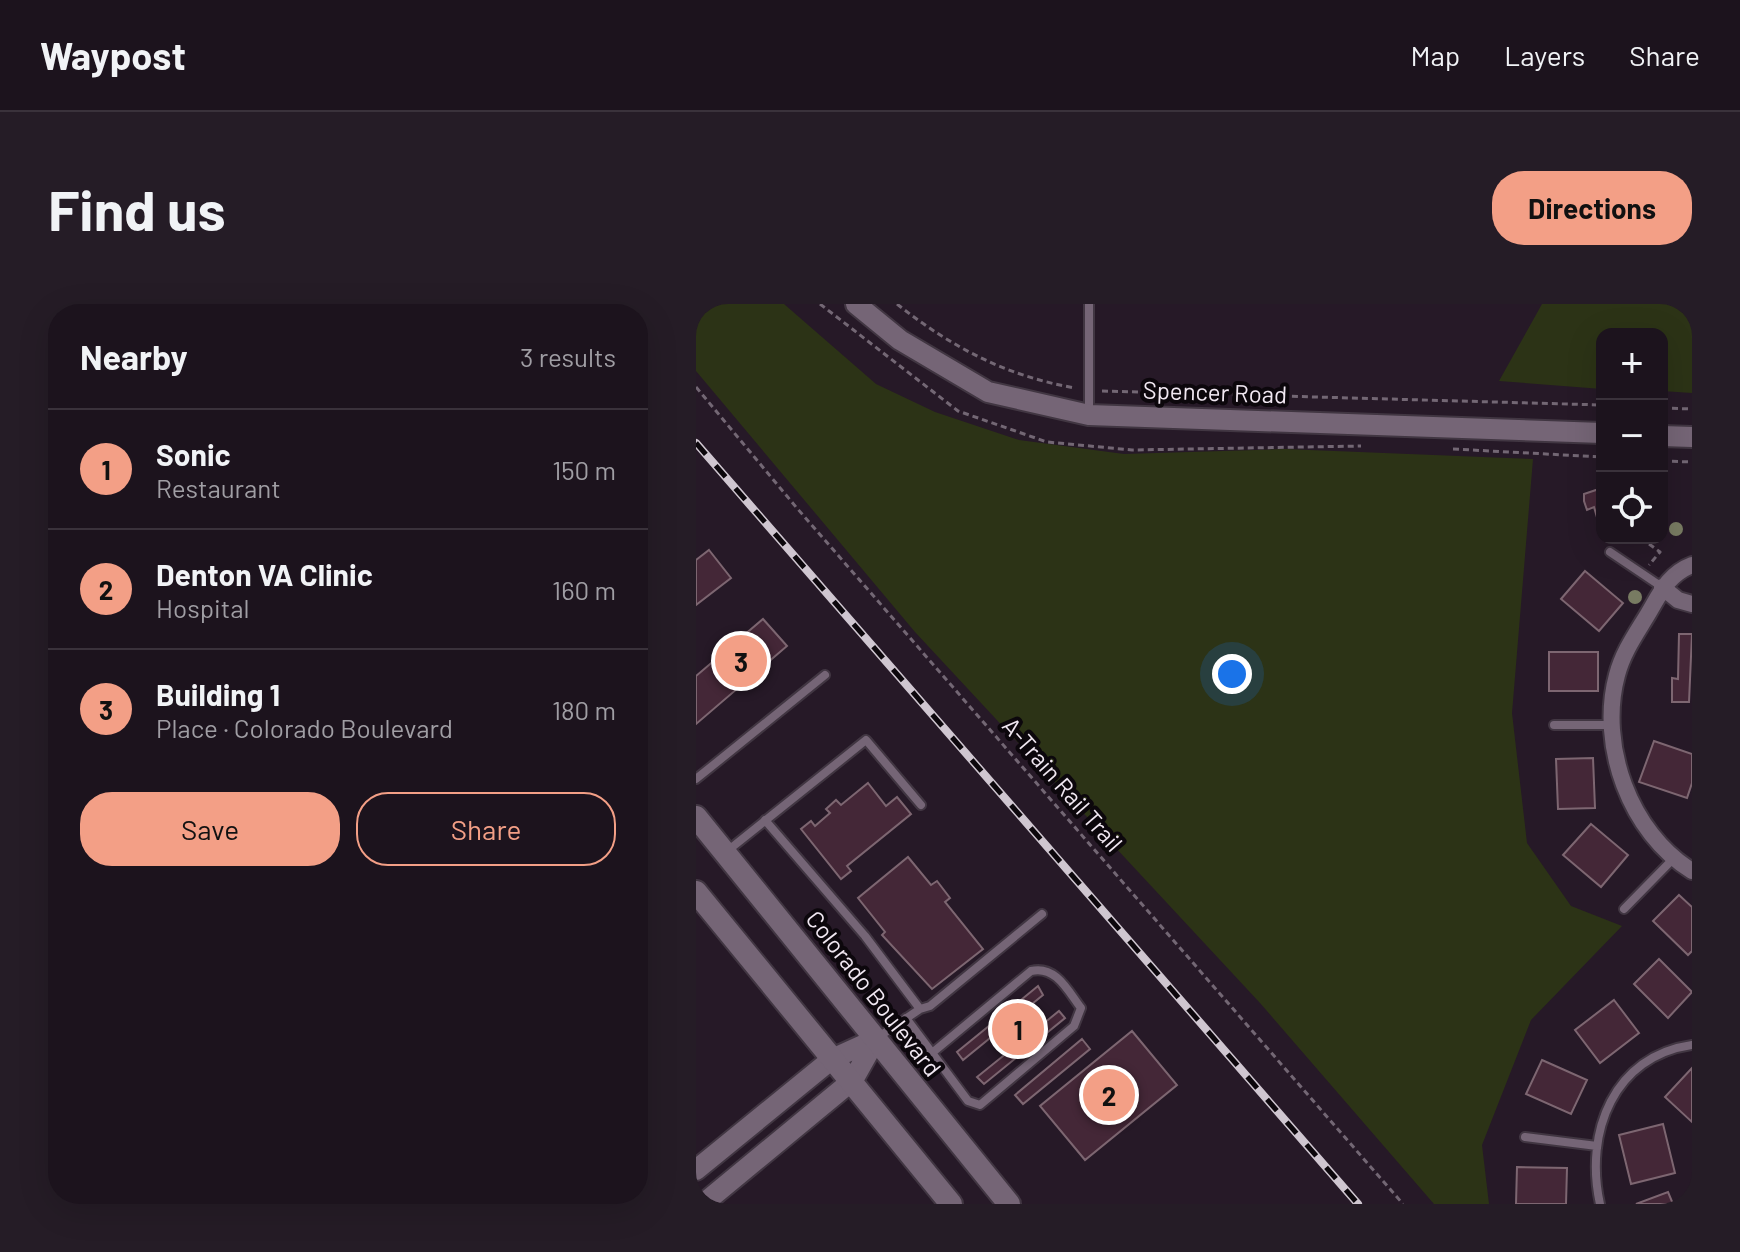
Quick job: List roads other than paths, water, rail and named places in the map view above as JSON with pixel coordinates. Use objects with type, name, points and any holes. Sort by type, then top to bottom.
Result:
[{"type":"main road","name":"Colorado Boulevard","points":[[696,817],[1009,1204]]},
{"type":"main road","points":[[700,903],[853,1080],[951,1204]]},
{"type":"street","name":"Spencer Road","points":[[856,304],[900,340],[988,392],[1089,415],[1596,433]]},
{"type":"street","points":[[1668,436],[1692,437]]},
{"type":"street","points":[[1692,565],[1662,587],[1624,655],[1614,690],[1613,725],[1619,770],[1628,796],[1648,827],[1674,858],[1692,871]]},
{"type":"street","points":[[1662,587],[1678,600],[1692,604]]},
{"type":"street","points":[[696,1170],[832,1059],[876,1039]]},
{"type":"street","points":[[703,1204],[853,1080],[876,1039]]},
{"type":"lane","points":[[1089,304],[1089,415]]},
{"type":"lane","points":[[1610,552],[1662,587]]},
{"type":"lane","points":[[696,779],[825,675]]},
{"type":"lane","points":[[1554,725],[1613,725]]},
{"type":"lane","points":[[725,852],[866,740],[921,805]]},
{"type":"lane","points":[[765,820],[865,936],[920,1009]]},
{"type":"lane","points":[[1624,909],[1674,858]]},
{"type":"lane","points":[[876,1039],[920,1009],[930,1006],[1042,914]]},
{"type":"lane","points":[[906,1018],[932,1053],[968,1101],[980,1105],[1074,1026],[1081,1008],[1054,974],[1045,970],[1031,971],[932,1053]]},
{"type":"lane","points":[[1600,1204],[1596,1178],[1597,1146],[1613,1096],[1634,1068],[1661,1050],[1692,1045]]},
{"type":"lane","points":[[1525,1137],[1597,1146]]},
{"type":"railway","points":[[696,443],[1358,1204]]},
{"type":"place","name":"Building 1","points":[[741,661]]},
{"type":"place","name":"Sonic","points":[[1018,1029]]},
{"type":"place","name":"Denton VA Clinic","points":[[1109,1095]]}]
